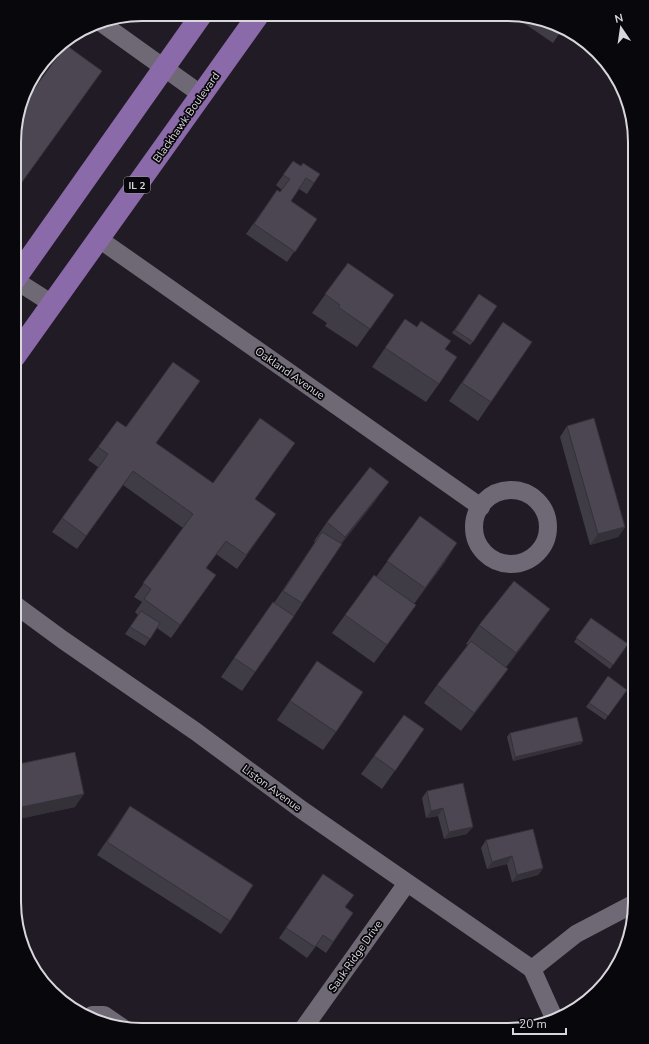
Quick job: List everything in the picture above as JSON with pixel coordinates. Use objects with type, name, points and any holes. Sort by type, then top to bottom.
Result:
[{"type":"main road","points":[[21,271],[197,21]]},
{"type":"main road","name":"Blackhawk Boulevard","points":[[21,347],[51,303],[99,239],[254,21]]},
{"type":"street","points":[[106,26],[202,95]]},
{"type":"street","name":"Oakland Avenue","points":[[99,239],[480,506]]},
{"type":"street","points":[[21,284],[51,303]]},
{"type":"street","points":[[505,491],[517,491],[529,495],[539,502],[545,513],[548,525],[547,537],[542,548],[534,557],[517,564],[511,565],[499,563],[488,558],[480,548],[475,537],[474,525],[480,506],[493,495],[505,491]]},
{"type":"street","name":"Liston Avenue","points":[[21,609],[194,731],[302,810],[532,969]]},
{"type":"street","name":"Sauk Ridge Drive","points":[[307,1023],[407,883]]},
{"type":"street","points":[[553,1014],[532,969],[576,934],[628,907]]},
{"type":"street","points":[[99,1015],[104,1015],[109,1018]]},
{"type":"building","points":[[68,46],[102,71],[21,183],[22,127],[25,111],[34,88],[61,52]]},
{"type":"building","points":[[293,161],[301,166],[303,163],[320,174],[314,183],[306,178],[291,201],[317,219],[295,252],[254,224],[277,190],[280,192],[290,179],[283,175]]},
{"type":"building","points":[[348,263],[394,295],[370,329],[338,307],[340,305],[325,294]]},
{"type":"building","points":[[479,294],[497,306],[473,342],[455,330]]},
{"type":"building","points":[[405,319],[417,327],[421,321],[451,341],[445,349],[457,357],[439,384],[385,348]]},
{"type":"building","points":[[503,322],[532,342],[491,402],[462,383]]},
{"type":"building","points":[[173,362],[200,381],[156,443],[213,483],[260,418],[295,443],[255,499],[276,514],[246,555],[226,541],[206,568],[216,575],[180,625],[144,599],[151,589],[143,583],[193,514],[133,471],[86,536],[62,518],[108,454],[98,447],[117,421],[126,427]]},
{"type":"building","points":[[594,418],[625,527],[598,534],[567,426]]},
{"type":"building","points":[[370,467],[389,482],[345,537],[327,522]]},
{"type":"building","points":[[420,516],[457,543],[425,588],[387,561]]},
{"type":"building","points":[[322,532],[342,544],[302,603],[283,591]]},
{"type":"building","points":[[374,575],[416,605],[387,645],[345,615]]},
{"type":"building","points":[[514,581],[550,609],[516,653],[479,625]]},
{"type":"building","points":[[273,602],[294,616],[255,672],[234,658]]},
{"type":"building","points":[[141,611],[160,623],[150,639],[130,627]]},
{"type":"building","points":[[591,618],[628,644],[613,665],[576,638]]},
{"type":"building","points":[[471,641],[508,669],[474,713],[437,685]]},
{"type":"building","points":[[317,661],[363,692],[336,732],[290,701]]},
{"type":"building","points":[[608,676],[627,690],[608,716],[589,703]]},
{"type":"building","points":[[404,715],[424,729],[395,771],[374,756]]},
{"type":"building","points":[[577,717],[583,741],[515,757],[510,733]]},
{"type":"building","points":[[75,752],[84,794],[21,807],[21,764]]},
{"type":"building","points":[[463,783],[473,827],[449,832],[443,808],[431,811],[427,791]]},
{"type":"building","points":[[130,806],[253,885],[230,921],[107,842]]},
{"type":"building","points":[[533,829],[543,868],[517,875],[512,856],[492,862],[486,840]]},
{"type":"building","points":[[323,874],[354,895],[345,907],[353,913],[333,942],[323,935],[315,947],[286,928]]}]
